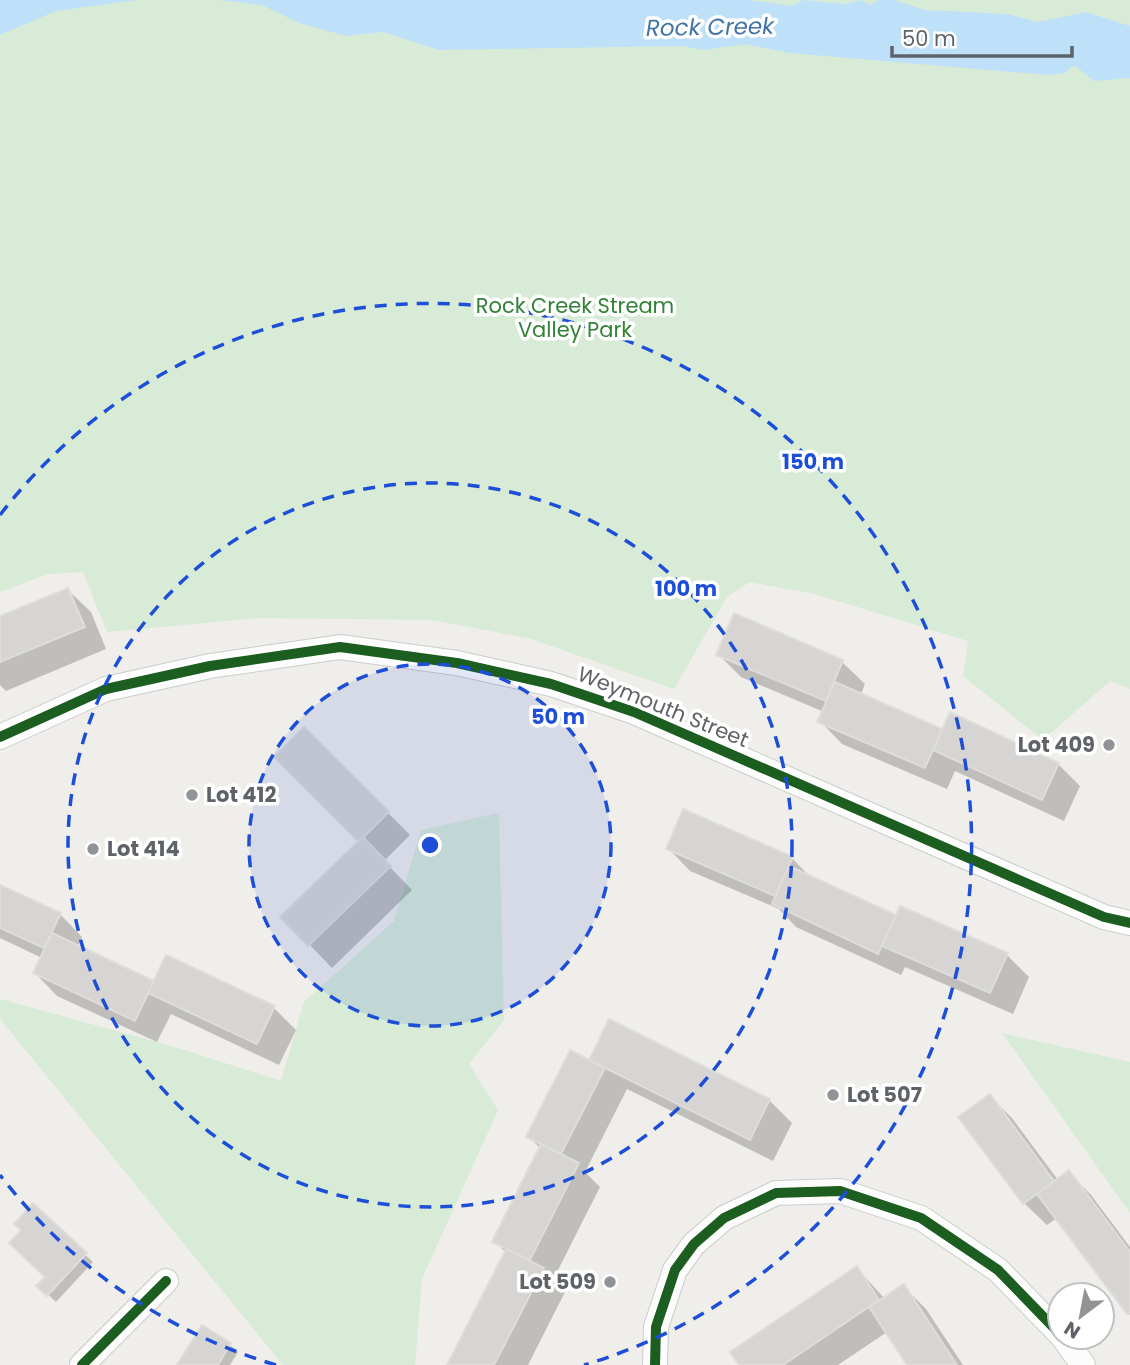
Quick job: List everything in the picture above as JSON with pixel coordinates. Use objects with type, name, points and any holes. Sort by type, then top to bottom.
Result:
[{"type":"street","name":"Weymouth Street","points":[[0,737],[106,688],[210,666],[340,647],[457,663],[551,684],[634,712],[1104,917],[1130,923]]},
{"type":"street","points":[[655,1365],[656,1327],[675,1270],[694,1244],[724,1218],[776,1193],[840,1191],[921,1218],[998,1270],[1046,1320]]},
{"type":"street","points":[[82,1365],[166,1281]]},
{"type":"street","points":[[1072,1351],[1083,1365]]},
{"type":"green space","name":"Rock Creek Stream Valley Park","points":[[0,0],[1130,0],[1130,689],[1110,681],[1043,740],[963,676],[968,641],[815,594],[750,582],[727,597],[674,689],[531,639],[433,620],[259,618],[107,632],[83,572],[48,574],[0,592]]},
{"type":"green space","points":[[499,813],[504,1020],[469,1064],[498,1110],[422,1279],[415,1365],[283,1365],[0,1019],[0,999],[175,1047],[281,1081],[304,1002],[394,921],[421,830]]},
{"type":"green space","points":[[1002,1033],[1130,1062],[1130,1213]]},
{"type":"water","points":[[0,0],[137,0],[56,11],[0,35]]},
{"type":"water","name":"Rock Creek","points":[[217,0],[749,0],[792,6],[803,0],[845,4],[861,0],[870,5],[878,0],[894,0],[925,10],[1008,14],[1038,22],[1086,12],[1130,26],[1130,78],[1094,81],[1074,65],[1065,73],[1047,75],[790,53],[746,44],[704,50],[682,46],[439,50],[383,32],[346,36],[299,23],[262,5]]},
{"type":"building","points":[[68,588],[85,627],[0,662],[0,616]]},
{"type":"building","points":[[734,613],[843,660],[826,701],[716,655]]},
{"type":"building","points":[[835,682],[942,729],[925,768],[817,722]]},
{"type":"building","points":[[950,712],[1059,763],[1042,800],[933,750]]},
{"type":"building","points":[[304,727],[389,812],[359,842],[274,757]]},
{"type":"building","points":[[683,809],[793,857],[775,896],[666,849]]},
{"type":"building","points":[[363,837],[391,866],[308,946],[280,917]]},
{"type":"building","points":[[789,866],[896,915],[878,954],[772,904]]},
{"type":"building","points":[[0,885],[61,913],[44,948],[0,928]]},
{"type":"building","points":[[900,906],[1008,953],[990,993],[882,946]]},
{"type":"building","points":[[52,933],[154,981],[135,1021],[33,973]]},
{"type":"building","points":[[166,955],[275,1006],[257,1044],[148,993]]},
{"type":"building","points":[[609,1019],[770,1099],[750,1140],[589,1060]]},
{"type":"building","points":[[570,1050],[605,1068],[561,1154],[526,1137]]},
{"type":"building","points":[[990,1094],[1054,1181],[1023,1204],[958,1117]]},
{"type":"building","points":[[541,1144],[579,1163],[530,1260],[492,1242]]},
{"type":"building","points":[[1069,1170],[1130,1252],[1130,1312],[1127,1314],[1116,1299],[1116,1281],[1102,1281],[1037,1194]]},
{"type":"building","points":[[33,1203],[87,1253],[47,1296],[36,1286],[45,1277],[9,1243],[21,1230],[14,1224]]},
{"type":"building","points":[[506,1249],[544,1268],[494,1365],[447,1365]]},
{"type":"building","points":[[857,1266],[879,1300],[783,1365],[739,1365],[730,1352]]},
{"type":"building","points":[[904,1284],[957,1365],[907,1365],[869,1307]]},
{"type":"building","points":[[202,1325],[231,1343],[218,1365],[177,1365]]},
{"type":"cycle path","points":[[0,737],[106,689],[210,666],[340,647],[457,663],[551,684],[634,712],[1104,917],[1130,923]]},
{"type":"cycle path","points":[[655,1365],[656,1327],[675,1270],[694,1244],[724,1218],[776,1193],[840,1191],[921,1218],[998,1270],[1046,1320]]},
{"type":"cycle path","points":[[82,1365],[166,1281]]},
{"type":"place","name":"Lot 409","points":[[1109,745]]},
{"type":"place","name":"Lot 412","points":[[192,795]]},
{"type":"place","name":"Lot 414","points":[[93,849]]},
{"type":"place","name":"Lot 507","points":[[833,1095]]},
{"type":"place","name":"Lot 509","points":[[610,1282]]}]
